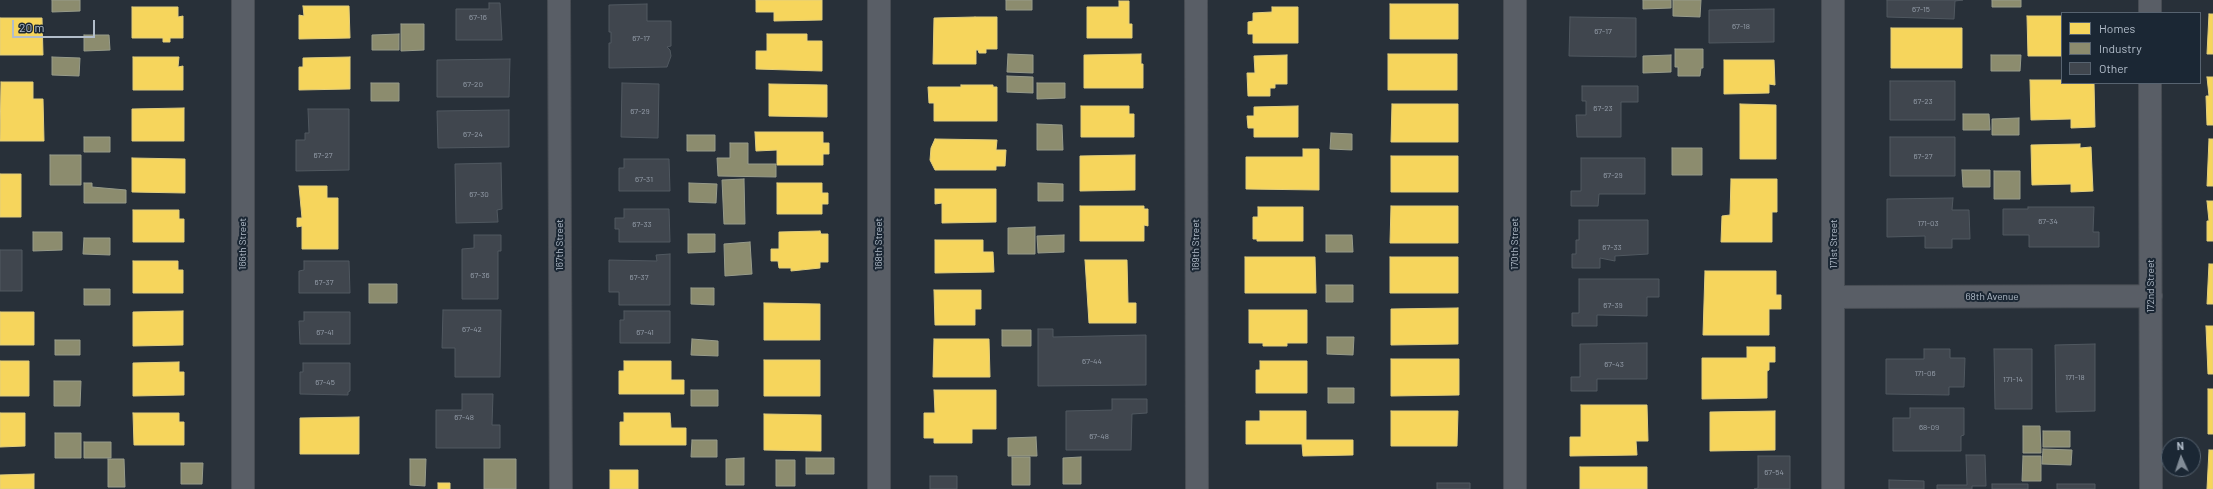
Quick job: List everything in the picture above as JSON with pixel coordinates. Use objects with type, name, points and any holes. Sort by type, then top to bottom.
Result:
[{"type":"street","name":"166th Street","points":[[243,0],[243,489]]},
{"type":"street","name":"167th Street","points":[[559,0],[561,489]]},
{"type":"street","name":"168th Street","points":[[879,0],[879,489]]},
{"type":"street","name":"169th Street","points":[[1196,0],[1197,489]]},
{"type":"street","name":"170th Street","points":[[1515,0],[1515,489]]},
{"type":"street","name":"171st Street","points":[[1833,0],[1833,489]]},
{"type":"street","points":[[2150,0],[2150,12]]},
{"type":"street","name":"172nd Street","points":[[2150,84],[2151,489]]},
{"type":"street","name":"68th Avenue","points":[[1834,297],[2151,296]]},
{"type":"building: Homes","points":[[756,0],[822,0],[822,20],[774,21],[774,12],[756,12]]},
{"type":"building: Homes","points":[[1119,1],[1129,1],[1129,24],[1132,24],[1132,38],[1087,38],[1087,7],[1119,7]]},
{"type":"building: Homes","points":[[1390,4],[1458,4],[1458,39],[1390,39]]},
{"type":"building: Homes","points":[[303,6],[349,6],[350,38],[299,39],[299,15],[304,16]]},
{"type":"building: Homes","points":[[132,7],[178,7],[178,17],[183,16],[183,38],[170,38],[170,42],[163,42],[163,38],[132,38]]},
{"type":"building: Homes","points":[[1272,7],[1298,7],[1298,43],[1253,43],[1253,34],[1248,34],[1248,22],[1253,21],[1253,13],[1272,12]]},
{"type":"building: Homes","points":[[2209,14],[2213,14],[2213,54],[2207,54]]},
{"type":"building: Homes","points":[[2027,16],[2061,16],[2061,56],[2028,56]]},
{"type":"building: Homes","points":[[997,17],[997,49],[986,49],[986,53],[979,53],[978,50],[976,50],[976,64],[933,64],[934,18]]},
{"type":"building: Homes","points":[[0,18],[42,18],[43,55],[0,55]]},
{"type":"building: Homes","points":[[1891,28],[1962,28],[1962,68],[1891,68]]},
{"type":"building: Homes","points":[[767,34],[807,34],[807,41],[822,41],[822,71],[756,69],[756,51],[767,51]]},
{"type":"building: Homes","points":[[1141,54],[1141,64],[1143,64],[1143,88],[1084,88],[1084,55]]},
{"type":"building: Homes","points":[[1388,54],[1457,54],[1457,90],[1388,90]]},
{"type":"building: Homes","points":[[1287,55],[1287,84],[1275,84],[1275,88],[1270,88],[1270,96],[1248,96],[1247,73],[1255,73],[1254,56]]},
{"type":"building: Homes","points":[[133,57],[179,57],[178,67],[183,66],[183,90],[133,90]]},
{"type":"building: Homes","points":[[350,57],[350,89],[299,90],[299,67],[303,67],[303,58]]},
{"type":"building: Homes","points":[[1724,60],[1774,60],[1775,85],[1769,84],[1769,93],[1724,94]]},
{"type":"building: Homes","points":[[2207,77],[2213,77],[2213,125],[2207,125],[2206,96],[2209,96]]},
{"type":"building: Homes","points":[[2030,80],[2061,80],[2061,84],[2094,84],[2095,127],[2071,128],[2071,119],[2031,120]]},
{"type":"building: Homes","points":[[1,82],[33,82],[33,99],[43,99],[44,141],[0,141]]},
{"type":"building: Homes","points":[[769,84],[827,85],[827,117],[769,116]]},
{"type":"building: Homes","points":[[961,85],[993,85],[993,87],[997,87],[997,121],[934,121],[934,103],[929,103],[928,87],[961,87]]},
{"type":"building: Homes","points":[[1392,104],[1458,104],[1458,142],[1391,142]]},
{"type":"building: Homes","points":[[1740,104],[1776,105],[1776,159],[1740,159]]},
{"type":"building: Homes","points":[[1081,106],[1129,106],[1129,114],[1134,114],[1134,137],[1081,137]]},
{"type":"building: Homes","points":[[1298,106],[1298,137],[1254,137],[1254,128],[1248,128],[1247,116],[1254,116],[1254,107]]},
{"type":"building: Homes","points":[[184,108],[184,141],[132,141],[132,109]]},
{"type":"building: Homes","points":[[755,132],[823,132],[823,143],[829,143],[829,154],[823,154],[823,165],[777,165],[777,150],[756,151]]},
{"type":"building: Homes","points":[[935,139],[997,140],[996,150],[1006,150],[1005,166],[996,166],[996,170],[935,170],[930,160],[931,148]]},
{"type":"building: Homes","points":[[2209,139],[2213,139],[2213,186],[2207,186]]},
{"type":"building: Homes","points":[[2080,144],[2080,148],[2091,147],[2093,191],[2071,192],[2071,184],[2032,185],[2031,145]]},
{"type":"building: Homes","points":[[1303,149],[1319,149],[1319,190],[1246,189],[1246,157],[1303,157]]},
{"type":"building: Homes","points":[[1135,155],[1135,190],[1080,191],[1080,156]]},
{"type":"building: Homes","points":[[1391,156],[1458,156],[1458,192],[1391,192]]},
{"type":"building: Homes","points":[[132,158],[185,159],[185,193],[132,192]]},
{"type":"building: Homes","points":[[0,174],[21,174],[21,217],[0,217]]},
{"type":"building: Homes","points":[[1731,179],[1777,179],[1777,212],[1772,212],[1772,242],[1721,242],[1722,216],[1730,215]]},
{"type":"building: Homes","points":[[777,183],[822,183],[822,193],[828,193],[828,204],[822,204],[822,214],[777,214]]},
{"type":"building: Homes","points":[[299,186],[327,186],[327,198],[338,198],[338,249],[302,249],[302,226],[297,227],[297,218],[302,218]]},
{"type":"building: Homes","points":[[935,189],[996,189],[996,222],[942,223],[942,203],[935,204]]},
{"type":"building: Homes","points":[[2207,201],[2213,201],[2213,241],[2207,241],[2207,221],[2209,221]]},
{"type":"building: Homes","points":[[1080,206],[1144,206],[1144,209],[1148,209],[1148,226],[1144,225],[1144,241],[1080,241]]},
{"type":"building: Homes","points":[[1391,206],[1458,206],[1458,243],[1390,243]]},
{"type":"building: Homes","points":[[1258,207],[1303,207],[1303,241],[1257,241],[1257,239],[1253,239],[1253,217],[1258,217]]},
{"type":"building: Homes","points":[[133,210],[179,210],[179,219],[184,219],[184,242],[133,242]]},
{"type":"building: Homes","points":[[820,231],[821,234],[828,234],[828,262],[820,262],[820,268],[791,271],[791,268],[779,268],[778,261],[771,261],[771,249],[779,249],[779,232]]},
{"type":"building: Homes","points":[[935,240],[983,240],[983,252],[993,252],[994,272],[935,273]]},
{"type":"building: Homes","points":[[1245,257],[1315,257],[1316,293],[1245,293]]},
{"type":"building: Homes","points":[[1390,257],[1458,257],[1458,293],[1390,293]]},
{"type":"building: Homes","points":[[1085,260],[1127,260],[1128,303],[1136,303],[1136,323],[1089,323]]},
{"type":"building: Homes","points":[[133,261],[178,261],[178,270],[183,270],[183,293],[133,293]]},
{"type":"building: Homes","points":[[2209,264],[2213,264],[2213,304],[2207,304]]},
{"type":"building: Homes","points":[[1705,271],[1776,271],[1776,295],[1781,295],[1781,309],[1769,309],[1769,335],[1703,335]]},
{"type":"building: Homes","points":[[934,290],[981,290],[981,309],[975,309],[975,325],[935,325]]},
{"type":"building: Homes","points":[[764,303],[820,304],[820,340],[764,340]]},
{"type":"building: Homes","points":[[1458,308],[1458,344],[1391,345],[1391,309]]},
{"type":"building: Homes","points":[[1249,310],[1307,310],[1307,343],[1287,343],[1287,346],[1263,346],[1263,343],[1249,343]]},
{"type":"building: Homes","points":[[183,311],[183,345],[133,346],[133,312]]},
{"type":"building: Homes","points":[[0,312],[34,312],[34,345],[0,345]]},
{"type":"building: Homes","points":[[2206,326],[2213,326],[2213,374],[2208,374]]},
{"type":"building: Homes","points":[[934,339],[989,339],[990,377],[933,377]]},
{"type":"building: Homes","points":[[1747,347],[1775,347],[1775,362],[1769,362],[1769,370],[1767,371],[1767,398],[1702,399],[1702,358],[1747,358]]},
{"type":"building: Homes","points":[[1391,359],[1459,359],[1459,395],[1391,396]]},
{"type":"building: Homes","points":[[764,360],[820,360],[820,396],[764,396]]},
{"type":"building: Homes","points":[[0,361],[29,361],[29,396],[0,396]]},
{"type":"building: Homes","points":[[624,361],[671,361],[671,380],[684,380],[684,394],[619,394],[619,371],[624,371]]},
{"type":"building: Homes","points":[[1260,361],[1307,361],[1307,393],[1256,393],[1256,370],[1260,370]]},
{"type":"building: Homes","points":[[179,362],[179,372],[184,372],[184,395],[133,396],[133,363]]},
{"type":"building: Homes","points":[[2208,389],[2213,389],[2213,434],[2208,434]]},
{"type":"building: Homes","points":[[934,390],[996,390],[996,429],[972,429],[972,443],[934,443],[934,438],[924,438],[924,413],[935,413]]},
{"type":"building: Homes","points":[[1581,405],[1647,405],[1648,441],[1636,441],[1637,455],[1570,456],[1570,437],[1581,437]]},
{"type":"building: Homes","points":[[1260,411],[1306,411],[1306,440],[1353,440],[1353,455],[1303,456],[1302,444],[1246,444],[1246,421],[1260,421]]},
{"type":"building: Homes","points":[[1391,411],[1458,411],[1457,446],[1391,446]]},
{"type":"building: Homes","points":[[1775,411],[1775,450],[1710,451],[1710,412]]},
{"type":"building: Homes","points":[[0,413],[25,413],[25,446],[0,447]]},
{"type":"building: Homes","points":[[133,413],[179,413],[179,422],[184,422],[184,445],[134,445]]},
{"type":"building: Homes","points":[[624,413],[670,413],[671,428],[686,428],[686,445],[620,445],[620,422],[624,422]]},
{"type":"building: Homes","points":[[764,414],[821,415],[821,451],[764,450]]},
{"type":"building: Homes","points":[[359,417],[359,454],[300,454],[300,418]]},
{"type":"building: Homes","points":[[2209,450],[2213,450],[2213,489],[2207,489]]},
{"type":"building: Homes","points":[[1580,467],[1647,467],[1647,489],[1580,489]]},
{"type":"building: Homes","points":[[610,470],[638,470],[638,489],[610,489]]},
{"type":"building: Homes","points":[[34,474],[34,489],[0,489],[0,475]]},
{"type":"building: Homes","points":[[438,483],[450,483],[450,489],[438,489]]},
{"type":"building: Industry","points":[[52,0],[80,0],[80,11],[52,12]]},
{"type":"building: Industry","points":[[1006,0],[1032,0],[1032,10],[1006,10]]},
{"type":"building: Industry","points":[[1643,0],[1671,0],[1671,8],[1643,9]]},
{"type":"building: Industry","points":[[1673,0],[1701,0],[1700,17],[1673,16]]},
{"type":"building: Industry","points":[[1992,0],[2021,0],[2021,7],[1992,7]]},
{"type":"building: Industry","points":[[401,24],[424,24],[424,50],[401,51]]},
{"type":"building: Industry","points":[[399,34],[399,50],[372,50],[372,35]]},
{"type":"building: Industry","points":[[84,35],[109,35],[110,50],[84,51]]},
{"type":"building: Industry","points":[[1675,49],[1703,49],[1703,68],[1701,68],[1700,76],[1678,76],[1678,67],[1675,67]]},
{"type":"building: Industry","points":[[1008,54],[1033,55],[1033,73],[1007,72]]},
{"type":"building: Industry","points":[[1671,55],[1671,72],[1643,73],[1643,56]]},
{"type":"building: Industry","points":[[1991,55],[2021,55],[2020,71],[1991,71]]},
{"type":"building: Industry","points":[[52,57],[80,58],[79,76],[52,75]]},
{"type":"building: Industry","points":[[1007,76],[1033,77],[1033,93],[1007,92]]},
{"type":"building: Industry","points":[[371,83],[399,83],[399,101],[371,101]]},
{"type":"building: Industry","points":[[1037,83],[1065,83],[1065,98],[1037,99]]},
{"type":"building: Industry","points":[[1963,114],[1989,114],[1990,130],[1963,130]]},
{"type":"building: Industry","points":[[2019,118],[2019,135],[1992,135],[1992,119]]},
{"type":"building: Industry","points":[[1037,124],[1062,125],[1063,150],[1037,150]]},
{"type":"building: Industry","points":[[1331,133],[1352,134],[1352,150],[1330,149]]},
{"type":"building: Industry","points":[[687,135],[715,135],[715,151],[687,151]]},
{"type":"building: Industry","points":[[84,137],[110,137],[110,152],[84,152]]},
{"type":"building: Industry","points":[[730,143],[748,143],[748,164],[776,164],[776,177],[718,176],[717,158],[730,158]]},
{"type":"building: Industry","points":[[1672,148],[1702,148],[1702,175],[1672,175]]},
{"type":"building: Industry","points":[[50,155],[81,155],[81,185],[50,185]]},
{"type":"building: Industry","points":[[1962,170],[1990,170],[1990,187],[1963,187]]},
{"type":"building: Industry","points":[[1994,171],[2020,171],[2020,199],[1994,199]]},
{"type":"building: Industry","points":[[744,179],[745,224],[724,224],[722,180]]},
{"type":"building: Industry","points":[[84,183],[92,183],[92,187],[126,190],[126,203],[84,203]]},
{"type":"building: Industry","points":[[689,183],[717,184],[716,203],[689,202]]},
{"type":"building: Industry","points":[[1038,183],[1063,184],[1063,201],[1038,201]]},
{"type":"building: Industry","points":[[1035,227],[1035,254],[1008,254],[1008,228]]},
{"type":"building: Industry","points":[[33,232],[62,232],[62,250],[33,251]]},
{"type":"building: Industry","points":[[688,234],[715,234],[715,252],[688,253]]},
{"type":"building: Industry","points":[[1064,235],[1064,252],[1038,253],[1037,236]]},
{"type":"building: Industry","points":[[1326,235],[1352,235],[1353,252],[1326,252]]},
{"type":"building: Industry","points":[[84,238],[110,238],[110,255],[83,254]]},
{"type":"building: Industry","points":[[750,242],[752,274],[725,276],[724,244]]},
{"type":"building: Industry","points":[[369,284],[397,284],[397,303],[369,303]]},
{"type":"building: Industry","points":[[1326,285],[1353,285],[1353,302],[1326,302]]},
{"type":"building: Industry","points":[[691,288],[714,288],[714,305],[691,304]]},
{"type":"building: Industry","points":[[84,289],[110,289],[110,305],[84,305]]},
{"type":"building: Industry","points":[[1002,330],[1031,330],[1031,346],[1002,346]]},
{"type":"building: Industry","points":[[1327,337],[1354,337],[1353,355],[1327,354]]},
{"type":"building: Industry","points":[[692,339],[718,341],[718,356],[691,355]]},
{"type":"building: Industry","points":[[55,340],[80,340],[80,355],[55,355]]},
{"type":"building: Industry","points":[[54,381],[81,381],[80,406],[54,406]]},
{"type":"building: Industry","points":[[1328,388],[1354,388],[1354,403],[1328,403]]},
{"type":"building: Industry","points":[[691,390],[718,390],[718,406],[691,406]]},
{"type":"building: Industry","points":[[2023,426],[2040,426],[2041,453],[2023,453]]},
{"type":"building: Industry","points":[[2043,431],[2070,431],[2070,447],[2043,447]]},
{"type":"building: Industry","points":[[55,433],[81,433],[81,458],[55,458]]},
{"type":"building: Industry","points":[[1036,437],[1037,456],[1008,456],[1008,438]]},
{"type":"building: Industry","points":[[692,440],[717,440],[717,457],[691,457]]},
{"type":"building: Industry","points":[[84,442],[111,442],[111,458],[84,458]]},
{"type":"building: Industry","points":[[2043,449],[2072,450],[2071,465],[2042,464]]},
{"type":"building: Industry","points":[[2023,456],[2041,456],[2041,481],[2022,481]]},
{"type":"building: Industry","points":[[1012,457],[1030,457],[1030,485],[1012,485]]},
{"type":"building: Industry","points":[[1081,457],[1081,484],[1063,484],[1063,458]]},
{"type":"building: Industry","points":[[744,458],[744,485],[726,485],[726,459]]},
{"type":"building: Industry","points":[[806,458],[834,458],[834,474],[806,474]]},
{"type":"building: Industry","points":[[108,459],[124,459],[125,487],[108,487]]},
{"type":"building: Industry","points":[[410,459],[426,459],[425,486],[410,485]]},
{"type":"building: Industry","points":[[484,459],[516,459],[516,489],[484,489]]},
{"type":"building: Industry","points":[[776,460],[795,460],[795,486],[776,486]]},
{"type":"building: Industry","points":[[181,463],[203,463],[202,484],[181,484]]},
{"type":"building: Other","points":[[1887,0],[1963,0],[1955,1],[1954,19],[1887,17]]},
{"type":"building: Other","points":[[489,3],[500,3],[502,40],[456,40],[456,9],[489,9]]},
{"type":"building: Other","points":[[647,4],[647,21],[671,21],[671,46],[667,47],[670,50],[671,56],[667,67],[609,68],[609,43],[611,43],[611,32],[609,32],[609,5]]},
{"type":"building: Other","points":[[1774,9],[1774,42],[1709,43],[1709,10]]},
{"type":"building: Other","points":[[1570,17],[1636,18],[1636,57],[1569,56]]},
{"type":"building: Other","points":[[510,59],[509,97],[437,97],[437,60]]},
{"type":"building: Other","points":[[1890,81],[1955,81],[1955,120],[1890,120]]},
{"type":"building: Other","points":[[622,83],[659,84],[658,138],[621,137]]},
{"type":"building: Other","points":[[1582,86],[1638,86],[1638,102],[1621,102],[1621,137],[1577,137],[1576,115],[1586,115],[1586,101],[1582,101]]},
{"type":"building: Other","points":[[308,109],[349,109],[349,170],[296,171],[296,140],[305,140],[305,133],[309,133]]},
{"type":"building: Other","points":[[509,110],[509,147],[438,148],[437,111]]},
{"type":"building: Other","points":[[1890,137],[1955,137],[1955,176],[1890,176]]},
{"type":"building: Other","points":[[1581,158],[1645,158],[1645,194],[1599,194],[1598,206],[1571,206],[1571,191],[1581,191]]},
{"type":"building: Other","points":[[624,159],[669,159],[670,191],[619,191],[619,168],[624,168]]},
{"type":"building: Other","points":[[501,163],[502,209],[497,210],[498,222],[456,223],[455,164]]},
{"type":"building: Other","points":[[1953,198],[1952,210],[1969,210],[1970,239],[1952,239],[1952,248],[1925,248],[1925,236],[1887,237],[1887,199]]},
{"type":"building: Other","points":[[2028,207],[2094,207],[2093,232],[2099,232],[2099,247],[2029,247],[2029,235],[2003,235],[2003,209],[2028,209]]},
{"type":"building: Other","points":[[624,209],[669,209],[670,242],[619,242],[619,229],[615,229],[615,218],[624,218]]},
{"type":"building: Other","points":[[1579,220],[1648,220],[1648,254],[1615,256],[1615,261],[1600,258],[1600,268],[1572,268],[1572,254],[1576,254],[1576,240],[1579,240]]},
{"type":"building: Other","points":[[474,235],[501,235],[501,251],[498,251],[498,299],[462,299],[462,249],[474,248]]},
{"type":"building: Other","points":[[0,250],[22,250],[22,291],[0,291]]},
{"type":"building: Other","points":[[670,254],[670,305],[619,305],[619,292],[609,292],[609,260],[657,261],[656,255]]},
{"type":"building: Other","points":[[304,261],[349,261],[350,293],[299,293],[299,271],[304,270]]},
{"type":"building: Other","points":[[1579,279],[1659,279],[1659,297],[1647,297],[1647,316],[1597,315],[1597,326],[1572,326],[1572,313],[1579,313]]},
{"type":"building: Other","points":[[443,310],[501,310],[500,377],[455,377],[455,348],[442,348]]},
{"type":"building: Other","points":[[624,311],[670,311],[670,343],[620,343],[620,320],[624,320]]},
{"type":"building: Other","points":[[304,312],[350,312],[350,344],[300,344],[299,321],[304,321]]},
{"type":"building: Other","points":[[1038,329],[1053,329],[1053,337],[1146,335],[1146,385],[1038,386]]},
{"type":"building: Other","points":[[1647,343],[1647,379],[1597,379],[1597,391],[1571,391],[1571,377],[1580,377],[1580,344]]},
{"type":"building: Other","points":[[2095,344],[2095,411],[2056,412],[2055,345]]},
{"type":"building: Other","points":[[1924,349],[1950,349],[1950,358],[1965,358],[1964,387],[1949,387],[1949,395],[1886,394],[1886,359],[1924,359]]},
{"type":"building: Other","points":[[1994,349],[2032,349],[2032,409],[1995,409]]},
{"type":"building: Other","points":[[303,363],[350,363],[350,391],[348,392],[348,395],[300,394],[300,372],[303,372]]},
{"type":"building: Other","points":[[462,394],[493,394],[492,425],[500,425],[500,448],[436,448],[436,410],[462,410]]},
{"type":"building: Other","points":[[1112,399],[1147,399],[1147,413],[1132,414],[1131,450],[1066,450],[1066,411],[1112,410]]},
{"type":"building: Other","points":[[1910,408],[1964,408],[1964,435],[1961,436],[1961,451],[1893,451],[1893,418],[1910,418]]},
{"type":"building: Other","points":[[1966,455],[1985,455],[1986,486],[1972,486],[1972,489],[1937,489],[1937,485],[1967,485]]},
{"type":"building: Other","points":[[1758,456],[1790,456],[1790,489],[1754,489],[1758,488]]},
{"type":"building: Other","points":[[930,476],[957,476],[957,489],[930,489]]},
{"type":"building: Other","points":[[1889,480],[1924,481],[1924,489],[1889,489]]},
{"type":"building: Other","points":[[1437,483],[1470,483],[1470,489],[1437,489]]},
{"type":"building: Other","points":[[1992,484],[2028,484],[2028,489],[1992,489]]},
{"type":"building: Other","points":[[2057,484],[2095,484],[2095,489],[2057,489]]}]
